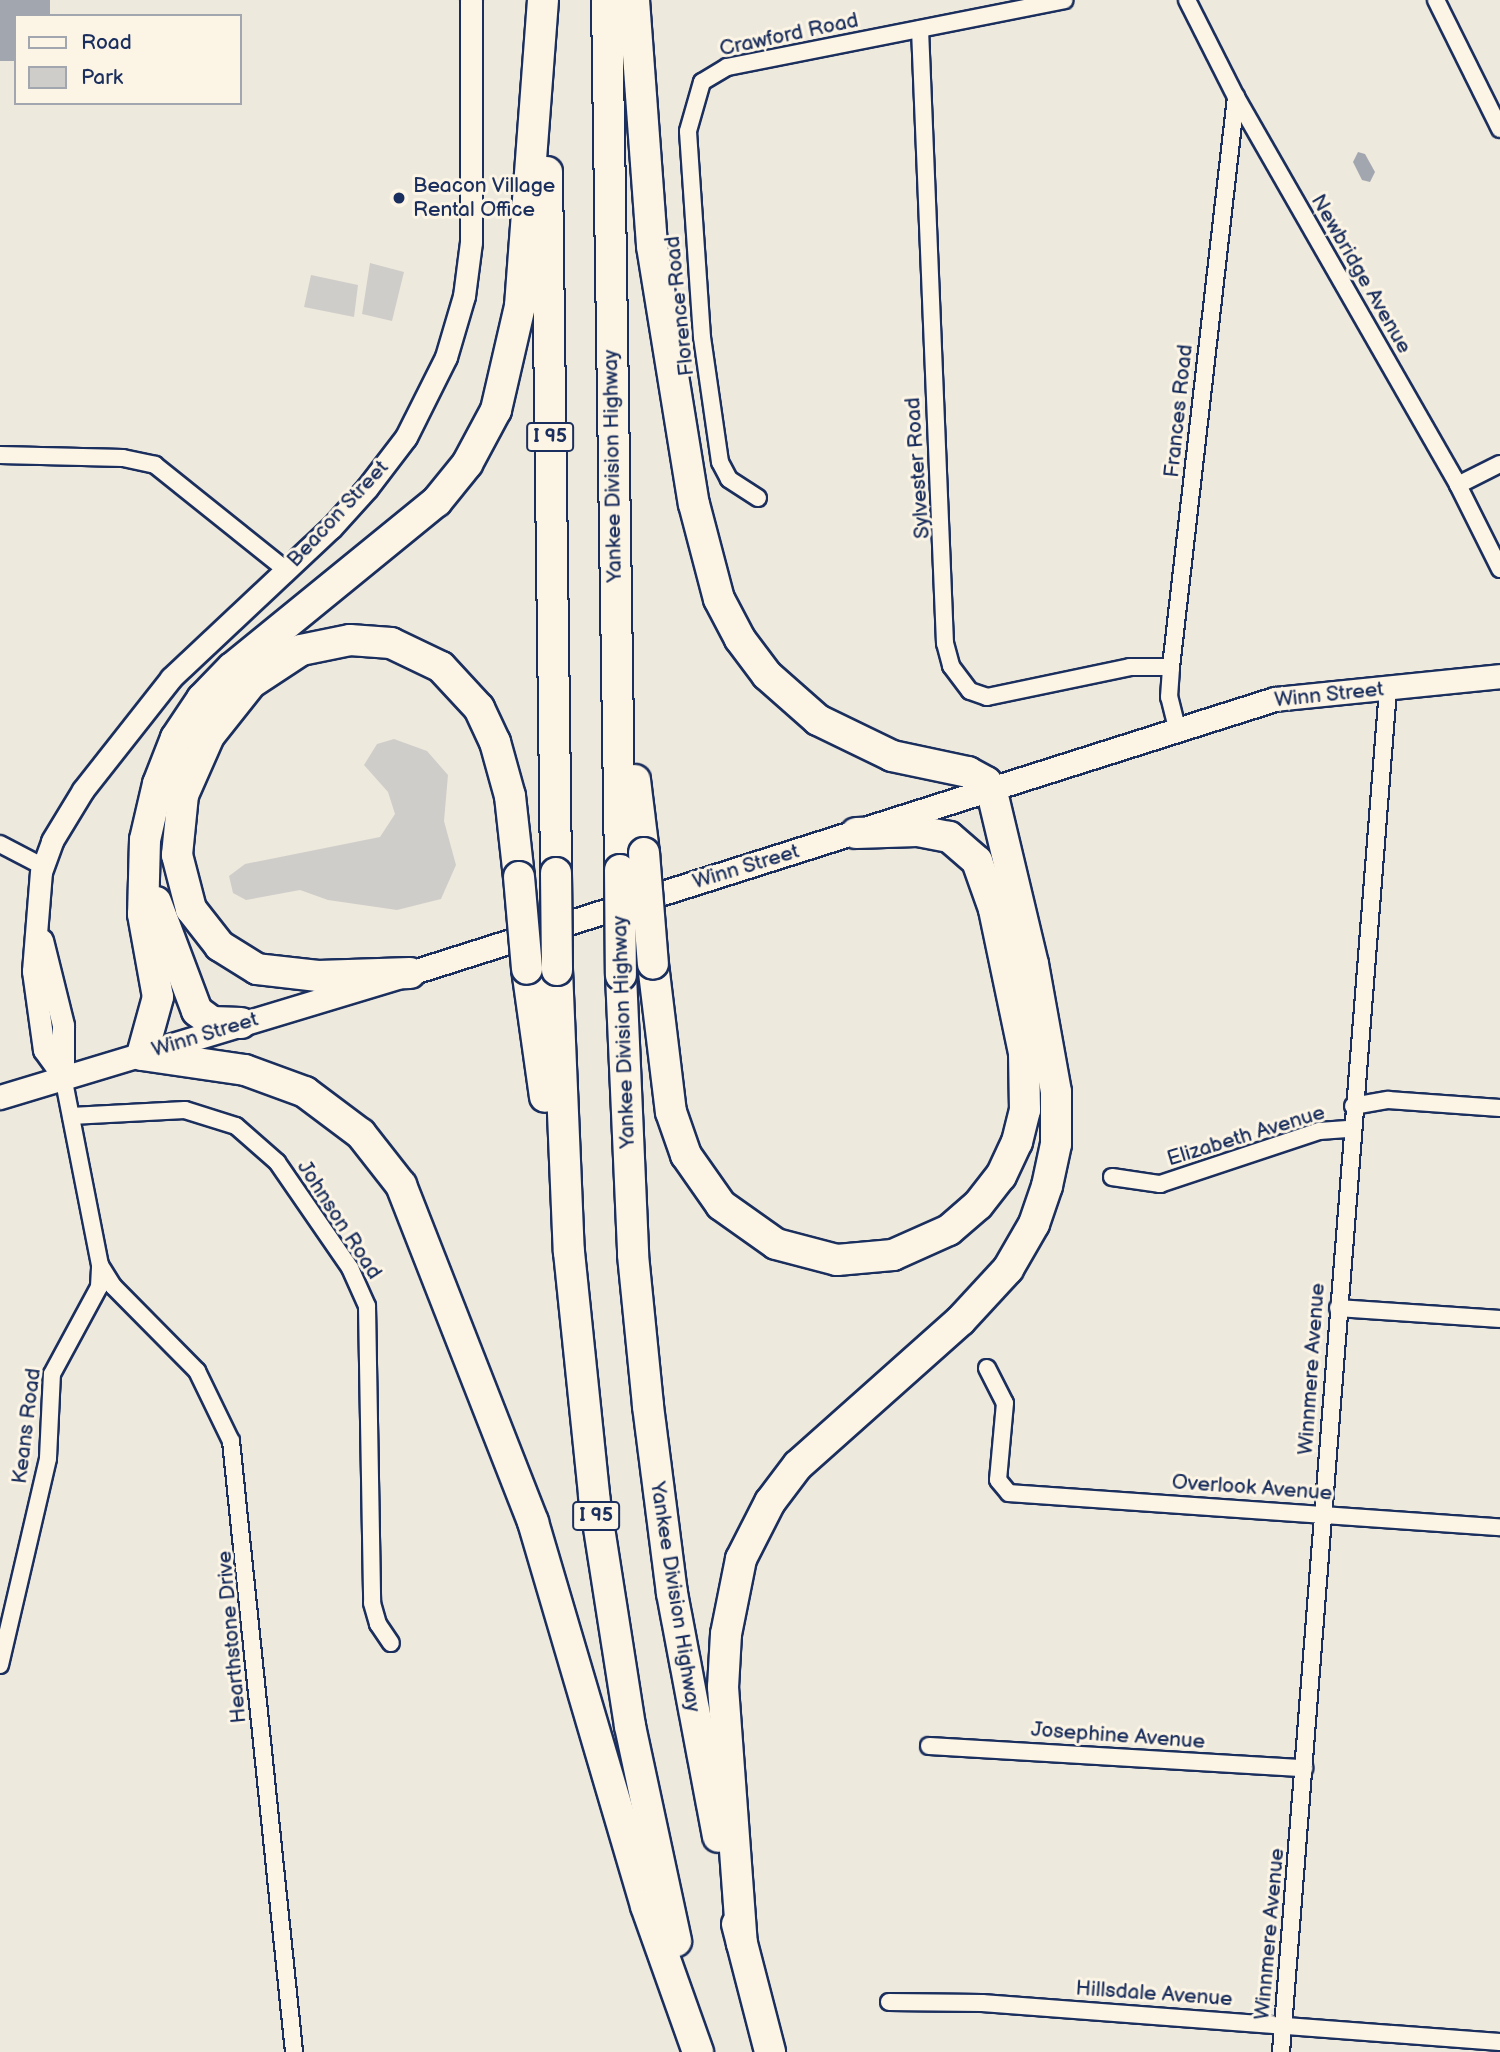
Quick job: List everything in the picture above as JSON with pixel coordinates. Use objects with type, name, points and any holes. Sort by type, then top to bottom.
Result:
[{"type":"highway","points":[[544,0],[520,306],[508,371],[489,426],[437,501],[252,650],[202,699],[169,754],[145,840],[142,904],[158,997],[142,1055],[245,1070],[305,1091],[361,1134],[401,1185],[533,1522],[646,1906],[698,2052]]},
{"type":"highway","name":"I 95","points":[[544,0],[557,970],[566,1205],[586,1427],[613,1625],[651,1832],[704,2052]]},
{"type":"highway","name":"Yankee Division Highway","points":[[607,0],[615,606],[632,861],[621,975],[633,1255],[655,1468],[692,1709],[741,1943],[770,2052]]},
{"type":"highway","points":[[634,0],[652,246],[666,342],[703,547],[728,619],[767,675],[818,720],[892,756],[979,776],[992,792],[1054,1073],[1057,1127],[1051,1171],[1034,1224],[999,1281],[811,1451],[774,1495],[745,1549],[730,1608],[723,1687],[741,1943]]},
{"type":"highway","points":[[410,973],[318,976],[257,968],[227,953],[191,909],[177,855],[183,795],[209,736],[251,683],[301,650],[350,640],[391,643],[441,667],[479,708],[501,760],[519,877],[527,969],[566,1205]]},
{"type":"highway","points":[[632,861],[653,964],[671,1112],[686,1155],[721,1205],[776,1244],[836,1260],[893,1255],[949,1230],[978,1205],[1001,1176],[1017,1142],[1025,1110],[1024,1053],[994,909],[977,861],[949,837],[917,831],[856,833]]},
{"type":"highway","points":[[145,840],[156,903],[193,1005],[212,1022],[242,1023]]},
{"type":"main road","name":"Winn Street","points":[[0,1097],[992,792],[1177,728],[1275,699],[1500,676]]},
{"type":"street","name":"Beacon Street","points":[[63,1076],[44,1050],[39,1030],[33,971],[42,866],[83,790],[148,706],[212,637],[286,570],[367,488],[406,437],[454,337],[471,242],[471,0]]},
{"type":"street","name":"Crawford Road","points":[[697,93],[702,82],[727,67],[1064,0]]},
{"type":"street","name":"Newbridge Avenue","points":[[1187,0],[1236,97],[1458,485],[1500,569]]},
{"type":"street","points":[[1436,0],[1500,129]]},
{"type":"street","name":"Sylvester Road","points":[[920,29],[945,643],[951,666],[970,691],[987,697],[1130,667],[1171,667]]},
{"type":"street","name":"Florence Road","points":[[697,93],[688,131],[690,178],[702,337],[718,452],[729,479],[758,498]]},
{"type":"street","name":"Frances Road","points":[[1177,728],[1170,697],[1171,667],[1236,97]]},
{"type":"street","points":[[0,455],[123,457],[155,464],[286,570]]},
{"type":"street","points":[[1458,485],[1500,464]]},
{"type":"street","name":"Winnmere Avenue","points":[[1281,2052],[1351,1129],[1388,689]]},
{"type":"street","points":[[0,844],[42,866]]},
{"type":"street","name":"Keans Road","points":[[0,1665],[48,1458],[52,1374],[97,1296],[100,1265],[63,1076]]},
{"type":"street","points":[[1353,1105],[1388,1100],[1500,1108]]},
{"type":"street","name":"Johnson Road","points":[[71,1116],[185,1110],[236,1126],[276,1162],[361,1286],[367,1306],[370,1371],[368,1525],[372,1603],[391,1643]]},
{"type":"street","name":"Elizabeth Avenue","points":[[1112,1177],[1160,1184],[1319,1131],[1351,1129]]},
{"type":"street","name":"Hearthstone Drive","points":[[100,1265],[113,1286],[197,1371],[231,1441],[293,2052]]},
{"type":"street","points":[[1338,1308],[1500,1319]]},
{"type":"street","name":"Overlook Avenue","points":[[987,1368],[1005,1407],[998,1478],[1002,1488],[1012,1493],[1500,1527]]},
{"type":"street","name":"Josephine Avenue","points":[[929,1746],[1304,1768]]},
{"type":"street","name":"Hillsdale Avenue","points":[[890,2002],[982,2003],[1284,2023],[1500,2042]]},
{"type":"green space","points":[[370,263],[404,272],[392,321],[362,314]]},
{"type":"green space","points":[[311,275],[358,285],[354,317],[304,307]]},
{"type":"green space","points":[[394,739],[427,751],[448,775],[444,821],[456,865],[441,899],[397,910],[328,900],[300,890],[246,900],[233,893],[229,876],[245,864],[380,837],[395,814],[388,792],[364,765],[377,744]]},
{"type":"shaded area","points":[[0,0],[50,0],[50,14],[14,14],[14,61],[0,61]]},
{"type":"shaded area","points":[[1358,152],[1365,154],[1375,172],[1370,182],[1362,180],[1353,162]]},
{"type":"place","name":"Beacon Village Rental Office","points":[[399,198]]}]
